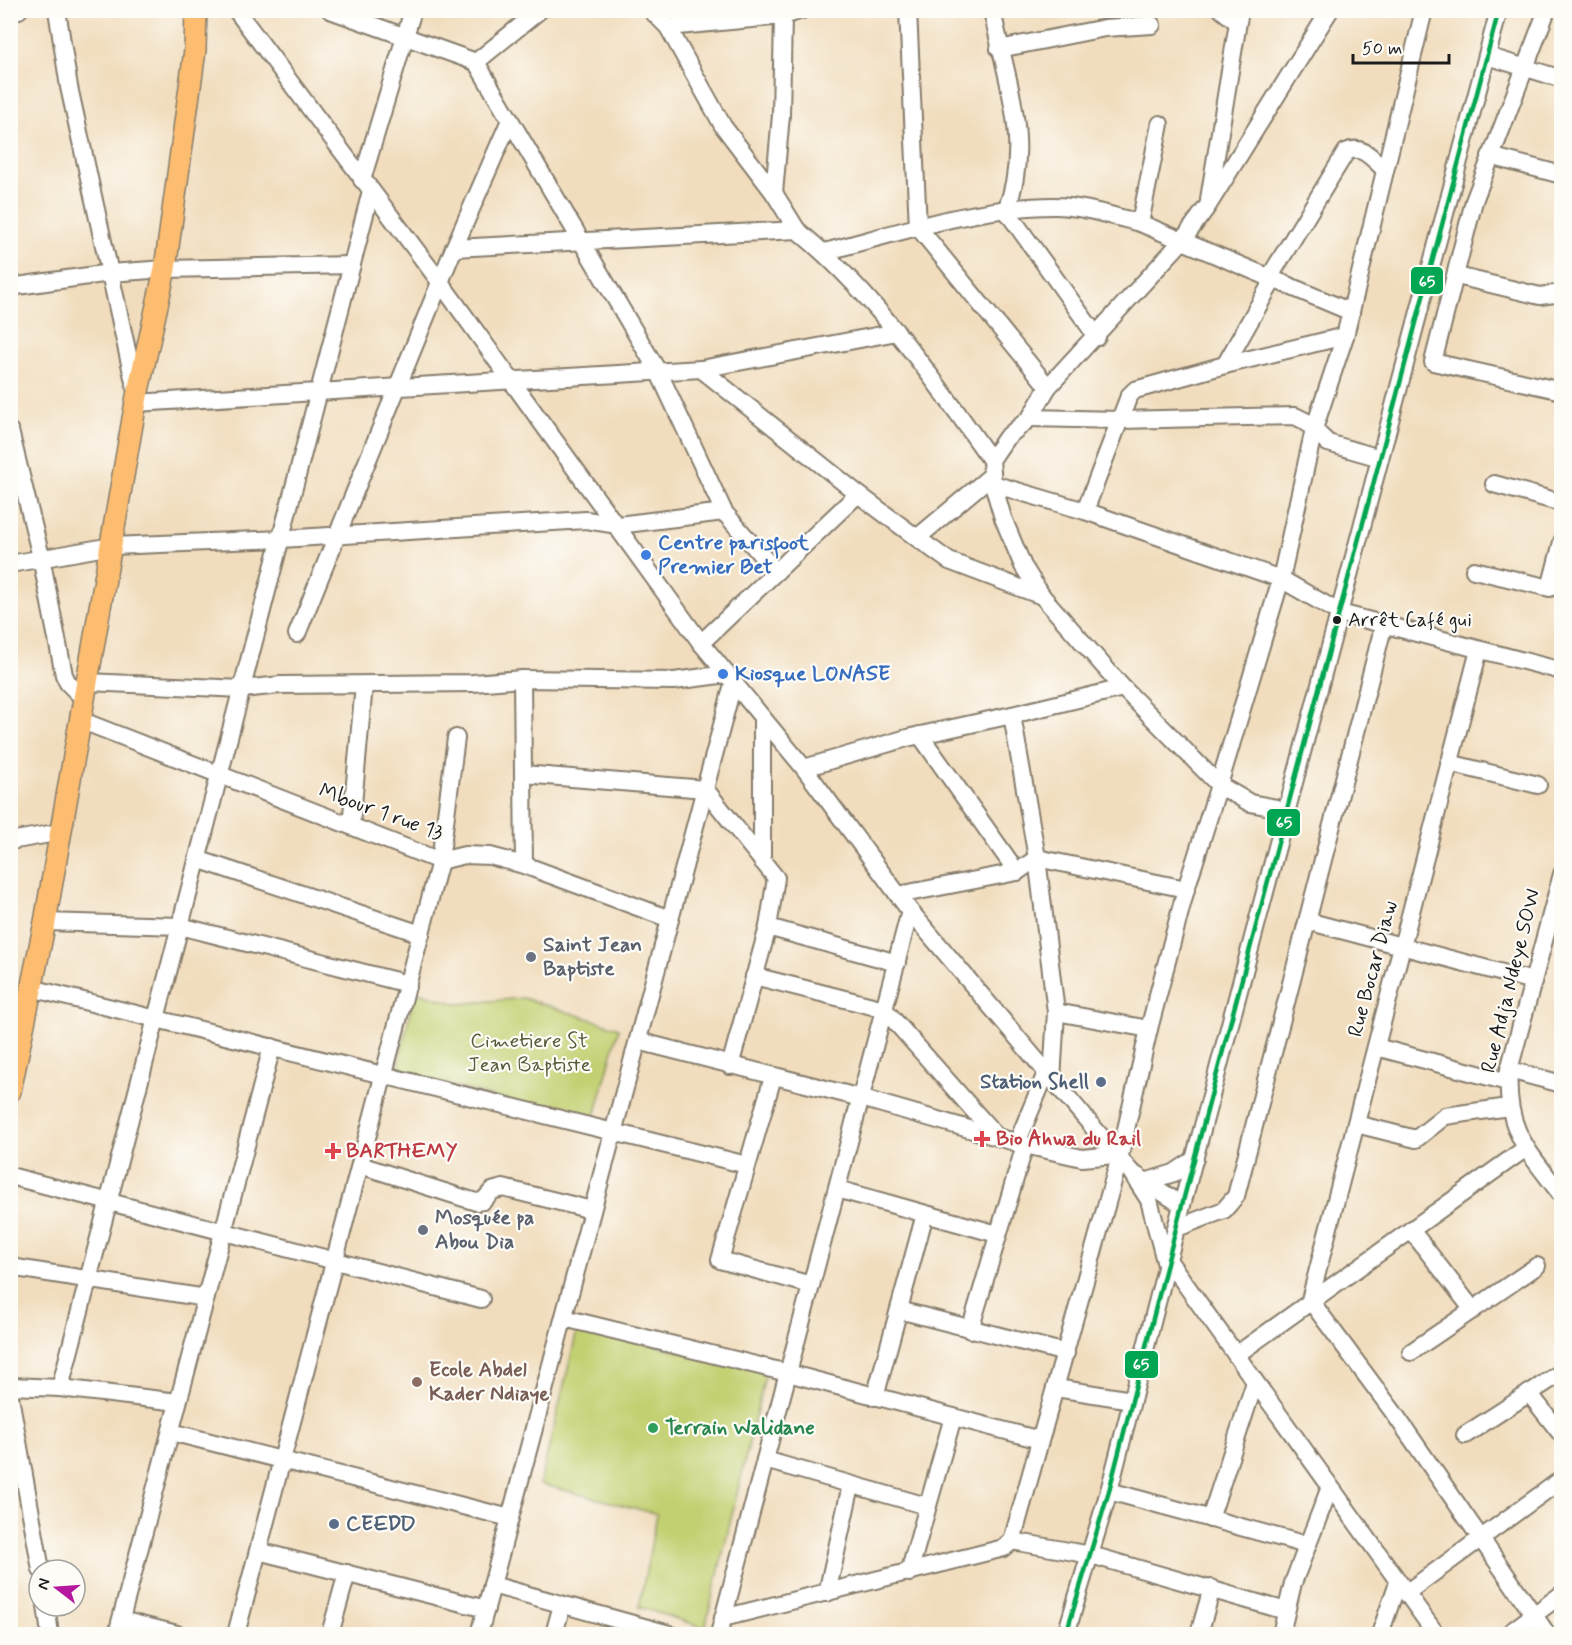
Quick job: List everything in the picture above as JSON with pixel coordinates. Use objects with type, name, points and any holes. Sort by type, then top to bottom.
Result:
[{"type":"main road","points":[[184,10],[195,50]]},
{"type":"main road","points":[[10,1092],[14,1049],[26,1017],[45,922],[137,400],[165,269],[195,50],[196,10]]},
{"type":"street","points":[[10,12],[19,10]]},
{"type":"street","points":[[57,10],[69,87],[137,400],[659,373],[701,369],[897,332]]},
{"type":"street","points":[[330,10],[476,62],[659,373],[724,512],[776,572]]},
{"type":"street","points":[[60,1388],[352,265],[367,185],[413,10]]},
{"type":"street","points":[[476,62],[540,10]]},
{"type":"street","points":[[651,10],[668,27],[723,126],[774,194],[797,230],[824,252],[897,332],[992,473],[1003,518],[1023,566],[1042,596],[1123,688],[1219,785],[1250,803],[1287,810]]},
{"type":"street","points":[[668,27],[802,10]]},
{"type":"street","points":[[908,10],[918,227],[1048,387]]},
{"type":"street","points":[[992,10],[999,49],[1009,76],[1015,122],[1016,178],[1006,210]]},
{"type":"street","points":[[1207,207],[1239,16],[1222,10]]},
{"type":"street","points":[[917,538],[992,473],[1006,438],[1030,418],[1048,387],[1182,241],[1207,207],[1330,10]]},
{"type":"street","points":[[723,1618],[1004,1548],[1012,1541],[1066,1353],[1186,889],[1281,579],[1314,429],[1345,336],[1424,10]]},
{"type":"street","points":[[1066,1635],[1109,1491],[1179,1216],[1499,10]]},
{"type":"street","points":[[1547,10],[1473,201],[1433,362],[1562,391]]},
{"type":"street","points":[[236,11],[440,282],[618,525],[701,643],[804,768],[910,911],[1131,1172],[1149,1200],[1167,1263],[1236,1355],[1436,1635]]},
{"type":"street","points":[[774,194],[781,115],[782,13]]},
{"type":"street","points":[[999,49],[1106,28],[1152,25]]},
{"type":"street","points":[[1487,56],[1562,79]]},
{"type":"street","points":[[297,634],[454,248],[510,120]]},
{"type":"street","points":[[1140,224],[1160,124]]},
{"type":"street","points":[[1225,364],[1271,279],[1346,152],[1353,148],[1363,150],[1384,169]]},
{"type":"street","points":[[1490,156],[1562,175]]},
{"type":"street","points":[[824,252],[918,227],[1006,210],[1055,206],[1097,212],[1140,224],[1351,312]]},
{"type":"street","points":[[1006,210],[1096,337]]},
{"type":"street","points":[[454,248],[797,230]]},
{"type":"street","points":[[10,287],[110,273],[165,269],[352,265]]},
{"type":"street","points":[[1456,276],[1540,296],[1562,293]]},
{"type":"street","points":[[1085,511],[1129,396],[1135,390],[1225,364],[1345,336]]},
{"type":"street","points":[[701,369],[858,495],[949,561],[1042,596]]},
{"type":"street","points":[[1030,418],[1120,420],[1294,416],[1337,447],[1380,458]]},
{"type":"street","points":[[10,431],[41,557],[64,675],[86,690],[242,689],[281,685],[364,685],[522,679],[653,682],[730,679]]},
{"type":"street","points":[[992,473],[1085,511],[1281,579],[1340,613],[1562,671]]},
{"type":"street","points":[[1494,484],[1562,503]]},
{"type":"street","points":[[701,643],[858,495]]},
{"type":"street","points":[[10,564],[112,546],[337,536],[586,520],[618,525],[724,512]]},
{"type":"street","points":[[1474,570],[1550,588],[1557,577],[1562,542]]},
{"type":"street","points":[[1149,1200],[1179,1216],[1224,1210],[1236,1196],[1384,624]]},
{"type":"street","name":"Rue Bocar Diaw","points":[[1310,1300],[1479,650]]},
{"type":"street","points":[[522,679],[524,866]]},
{"type":"street","points":[[479,1635],[705,789],[730,679]]},
{"type":"street","points":[[351,826],[364,685]]},
{"type":"street","points":[[804,768],[920,735],[1123,688]]},
{"type":"street","points":[[970,1330],[1021,1144],[1049,1077],[1056,1012],[1037,858],[1012,715]]},
{"type":"street","points":[[762,718],[762,861]]},
{"type":"street","name":"Mbour 1 rue 13","points":[[80,720],[440,861],[465,855],[490,856],[524,866],[670,920]]},
{"type":"street","points":[[920,735],[1017,872]]},
{"type":"street","points":[[236,1635],[440,861],[456,738]]},
{"type":"street","points":[[1449,763],[1538,785]]},
{"type":"street","points":[[523,774],[705,789],[777,882],[768,927],[730,1066]]},
{"type":"street","points":[[10,841],[61,832]]},
{"type":"street","points":[[898,895],[1017,872],[1037,858],[1186,889]]},
{"type":"street","points":[[197,859],[421,934]]},
{"type":"street","name":"Rue Adja Ndeye SOW","points":[[1508,1089],[1533,981],[1558,902],[1562,874]]},
{"type":"street","points":[[719,1635],[910,911]]},
{"type":"street","points":[[1307,921],[1533,981]]},
{"type":"street","points":[[45,922],[180,926],[408,984]]},
{"type":"street","points":[[768,927],[897,963]]},
{"type":"street","points":[[754,976],[884,1009],[997,1136]]},
{"type":"street","points":[[31,988],[747,1165]]},
{"type":"street","points":[[10,998],[26,1017]]},
{"type":"street","points":[[1056,1012],[1149,1029]]},
{"type":"street","points":[[638,1041],[861,1098],[1021,1144],[1082,1158],[1117,1157]]},
{"type":"street","points":[[177,1635],[119,1628],[272,1047]]},
{"type":"street","points":[[1376,1047],[1508,1089]]},
{"type":"street","points":[[773,1077],[720,1260],[811,1285]]},
{"type":"street","points":[[1356,1124],[1416,1139],[1445,1116],[1508,1089],[1562,1084]]},
{"type":"street","points":[[1508,1089],[1512,1122],[1526,1148],[1562,1196]]},
{"type":"street","points":[[1236,1355],[1526,1148]]},
{"type":"street","points":[[1148,1181],[1174,1173],[1195,1159]]},
{"type":"street","points":[[360,1165],[476,1202],[483,1201],[495,1189],[502,1188],[592,1210]]},
{"type":"street","points":[[1131,1172],[1148,1181],[1179,1216]]},
{"type":"street","points":[[10,1176],[481,1299]]},
{"type":"street","points":[[837,1189],[997,1234]]},
{"type":"street","points":[[875,1398],[925,1214]]},
{"type":"street","points":[[1411,1230],[1473,1310]]},
{"type":"street","points":[[1411,1352],[1537,1266]]},
{"type":"street","points":[[10,1267],[206,1298]]},
{"type":"street","points":[[1310,1300],[1394,1413],[1547,1635]]},
{"type":"street","points":[[899,1310],[1066,1353]]},
{"type":"street","points":[[564,1318],[788,1373],[875,1398],[1040,1440]]},
{"type":"street","points":[[1465,1435],[1562,1372]]},
{"type":"street","points":[[1210,1519],[1255,1382]]},
{"type":"street","points":[[10,1386],[60,1388],[178,1402]]},
{"type":"street","points":[[1056,1388],[1132,1400]]},
{"type":"street","points":[[1529,1393],[1562,1435]]},
{"type":"street","points":[[10,1397],[39,1558]]},
{"type":"street","points":[[909,1573],[953,1418]]},
{"type":"street","points":[[171,1432],[510,1518]]},
{"type":"street","points":[[765,1460],[927,1506]]},
{"type":"street","points":[[1380,1635],[1402,1587],[1479,1539],[1562,1479]]},
{"type":"street","points":[[827,1593],[851,1485]]},
{"type":"street","points":[[1281,1635],[1286,1611],[1307,1545],[1330,1487]]},
{"type":"street","points":[[1109,1491],[1307,1545]]},
{"type":"street","points":[[1012,1541],[1091,1555],[1286,1611]]},
{"type":"street","points":[[258,1551],[486,1609]]},
{"type":"street","points":[[330,1635],[346,1574]]},
{"type":"street","points":[[492,1585],[669,1635]]},
{"type":"street","points":[[1199,1635],[1212,1588]]},
{"type":"street","points":[[1508,1635],[1562,1594]]},
{"type":"street","points":[[554,1635],[562,1605]]},
{"type":"street","points":[[48,1618],[50,1635]]},
{"type":"green space","name":"Cimetiere St Jean Baptiste","points":[[415,991],[457,1004],[523,998],[619,1028],[593,1124],[409,1074],[398,1065]]},
{"type":"green space","name":"Terrain Walidane","points":[[578,1327],[766,1372],[705,1628],[639,1607],[657,1514],[540,1484]]},
{"type":"transit line","name":"65","points":[[1066,1634],[1109,1491],[1182,1205],[1499,10]]},
{"type":"place","name":"Centre parisfoot Premier Bet","points":[[646,555]]},
{"type":"place","name":"Arrêt Café gui","points":[[1337,620]]},
{"type":"place","name":"Kiosque LONASE","points":[[723,674]]},
{"type":"place","name":"Saint Jean Baptiste","points":[[531,957]]},
{"type":"place","name":"Station Shell","points":[[1101,1082]]},
{"type":"place","name":"Bio Ahwa du Rail","points":[[982,1139]]},
{"type":"place","name":"BARTHEMY","points":[[333,1151]]},
{"type":"place","name":"Mosquée pa Abou Dia","points":[[423,1230]]},
{"type":"place","name":"Ecole Abdel Kader Ndiaye","points":[[417,1382]]},
{"type":"place","name":"Terrain Walidane","points":[[653,1428]]},
{"type":"place","name":"CEEDD","points":[[334,1524]]}]
